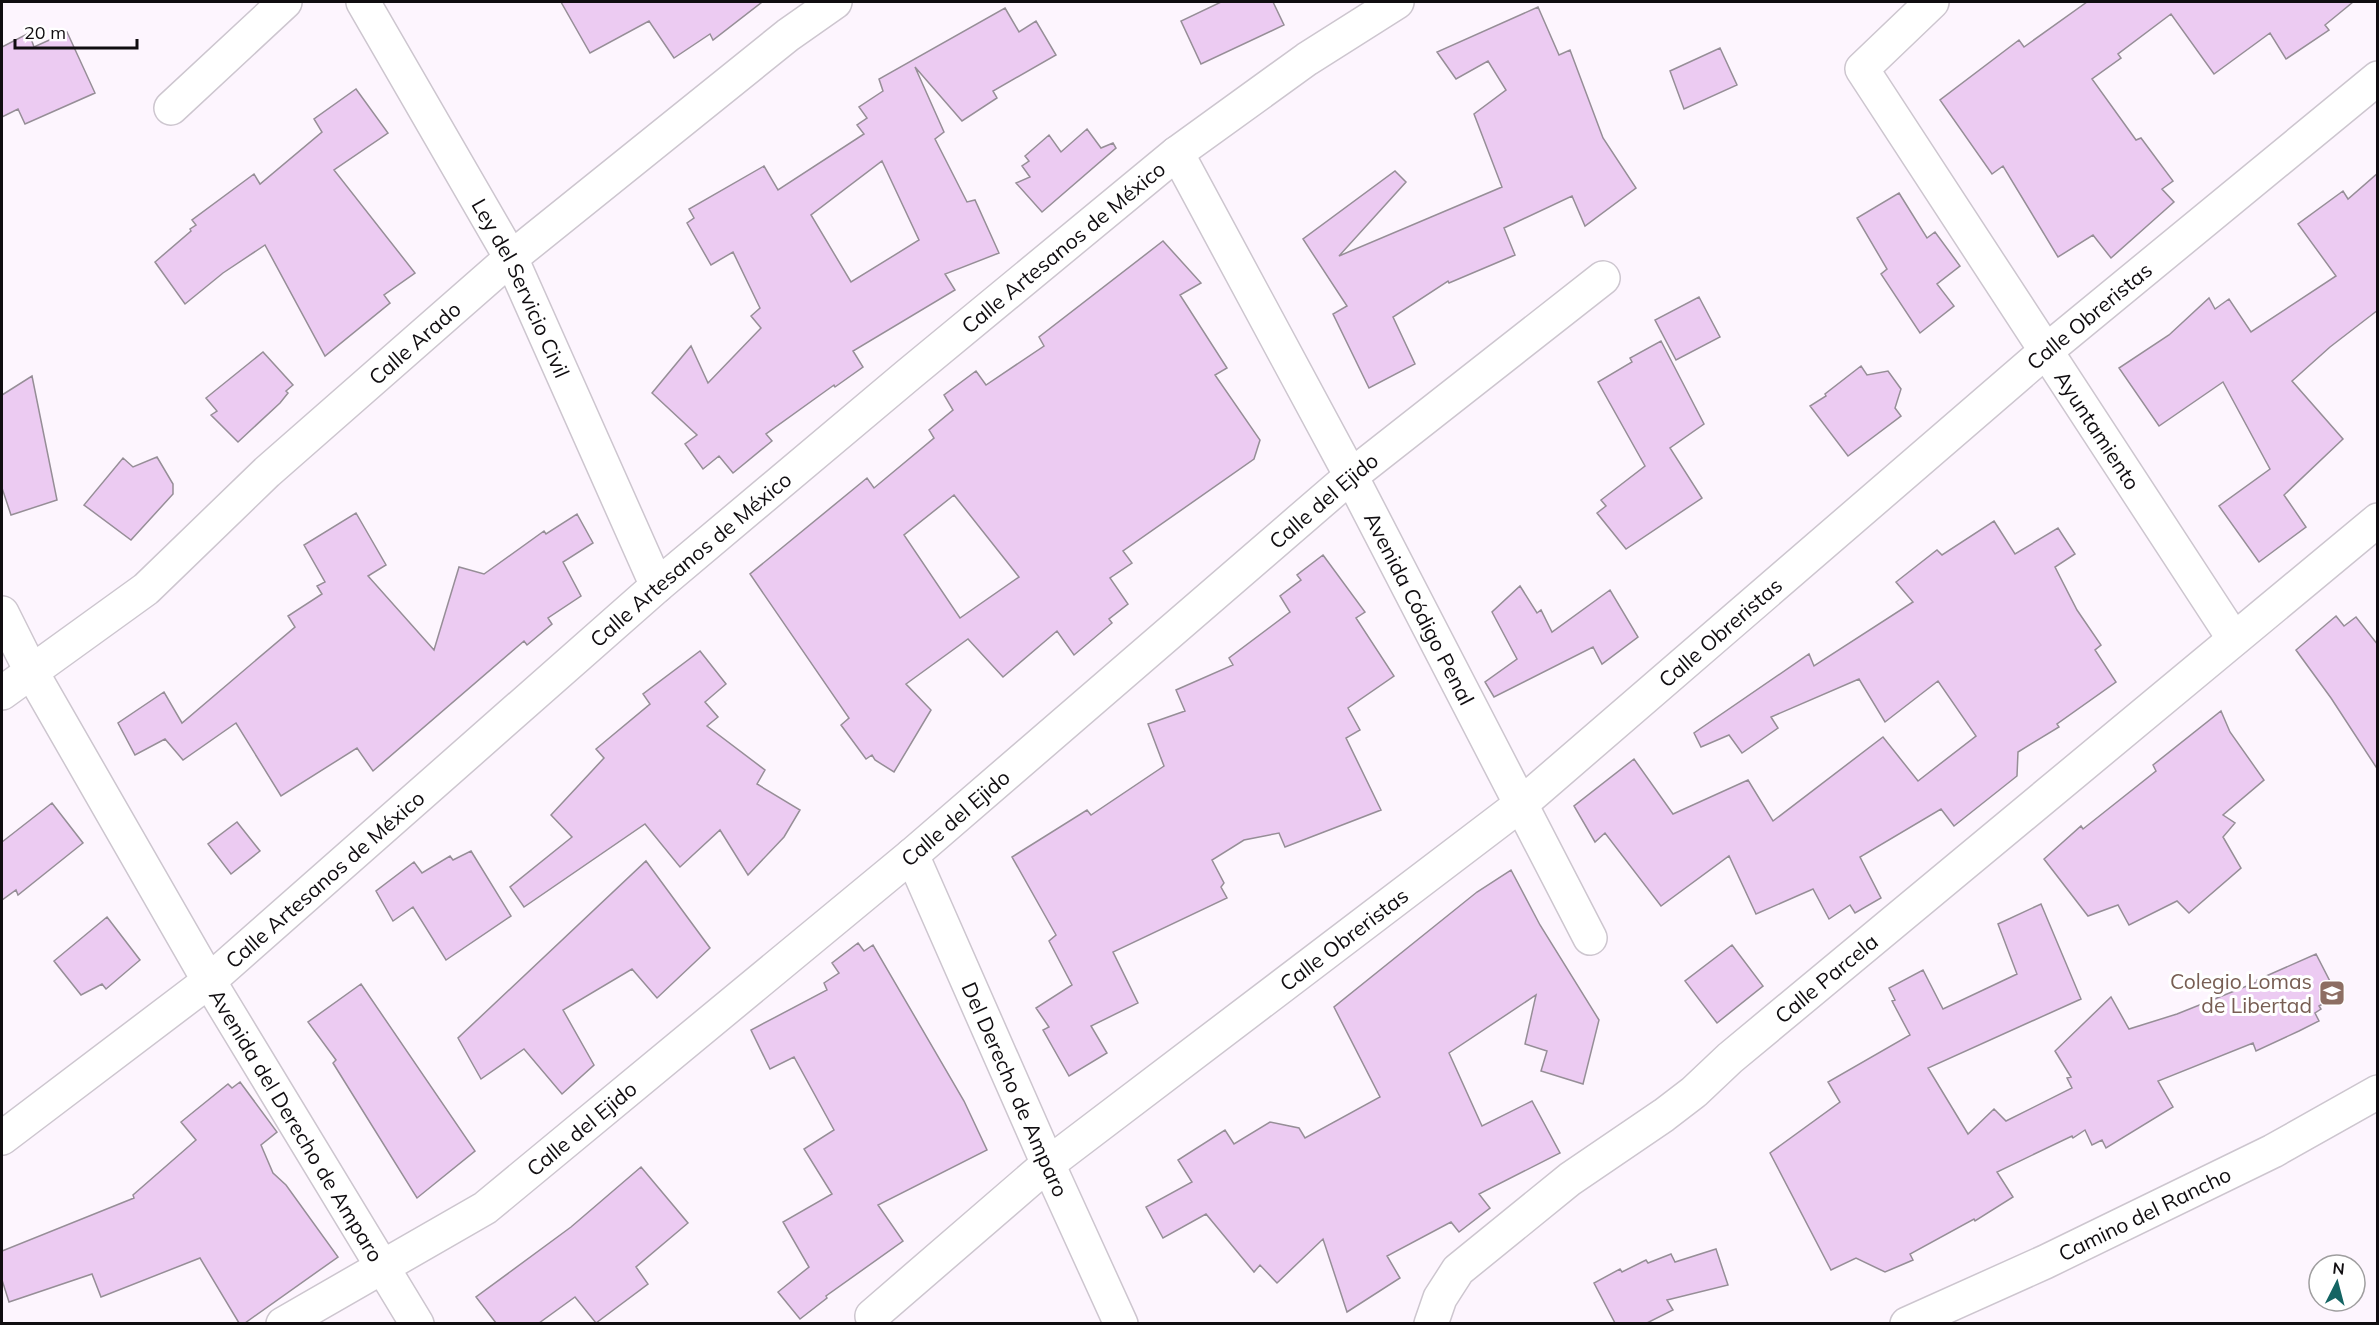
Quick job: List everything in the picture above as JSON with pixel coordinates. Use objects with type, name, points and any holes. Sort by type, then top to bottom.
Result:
[{"type":"street","points":[[171,108],[285,2]]},
{"type":"street","name":"Ley del Servicio Civil","points":[[363,2],[511,258],[657,586]]},
{"type":"street","name":"Calle Arado","points":[[2,693],[146,589],[267,472],[511,258],[779,43],[835,2]]},
{"type":"street","name":"Calle Artesanos de México","points":[[2,1138],[209,981],[657,586],[1177,153],[1307,58],[1397,2]]},
{"type":"street","name":"Ayuntamiento","points":[[1932,2],[1862,69],[2234,639]]},
{"type":"street","name":"Calle Obreristas","points":[[872,1316],[1048,1164],[1520,805],[2046,351],[2378,78]]},
{"type":"street","name":"Avenida Código Penal","points":[[1177,153],[1351,476],[1590,938]]},
{"type":"street","name":"Calle del Ejido","points":[[283,1323],[382,1269],[485,1208],[912,855],[1351,476],[1603,278]]},
{"type":"street","name":"Calle Parcela","points":[[1431,1323],[1440,1298],[1458,1270],[1570,1179],[1694,1092],[1730,1058],[2378,520]]},
{"type":"street","name":"Avenida del Derecho de Amparo","points":[[2,613],[30,671],[209,981],[382,1269],[417,1323]]},
{"type":"street","name":"Del Derecho de Amparo","points":[[912,855],[1048,1164],[1121,1323]]},
{"type":"street","name":"Camino del Rancho","points":[[1907,1323],[2045,1262],[2273,1151],[2378,1092]]},
{"type":"building","points":[[561,2],[762,2],[713,40],[710,34],[674,58],[649,21],[590,53]]},
{"type":"building","points":[[1221,2],[1273,2],[1284,25],[1201,64],[1181,21]]},
{"type":"building","points":[[2087,2],[2353,2],[2325,25],[2329,30],[2286,59],[2270,33],[2214,74],[2171,14],[2118,54],[2121,58],[2092,79],[2136,140],[2141,138],[2173,181],[2162,189],[2174,202],[2111,258],[2093,235],[2058,257],[2003,166],[1992,174],[1940,100],[2019,40],[2024,47]]},
{"type":"building","points":[[1538,7],[1559,55],[1570,50],[1603,138],[1636,188],[1585,226],[1572,196],[1504,228],[1515,255],[1449,283],[1448,281],[1393,317],[1415,364],[1369,388],[1333,314],[1347,306],[1303,239],[1395,171],[1406,182],[1339,256],[1502,187],[1474,114],[1506,90],[1488,61],[1456,79],[1437,52]]},
{"type":"building","points":[[1005,8],[1019,32],[1036,21],[1056,55],[993,91],[997,98],[962,121],[915,67],[944,132],[935,139],[967,202],[975,200],[999,253],[945,274],[955,290],[853,351],[863,367],[766,434],[772,441],[733,473],[719,456],[703,469],[685,444],[697,435],[652,393],[691,346],[708,383],[761,328],[751,316],[760,308],[733,252],[711,265],[687,223],[694,218],[689,209],[764,166],[778,190],[864,134],[857,125],[867,118],[859,107],[883,91],[879,79]],"holes":[[[882,161],[919,240],[851,282],[811,215]]]},
{"type":"building","points":[[67,32],[95,93],[25,124],[18,109],[2,117],[2,47],[29,33],[34,47]]},
{"type":"building","points":[[1720,48],[1737,85],[1684,109],[1670,71]]},
{"type":"building","points":[[356,89],[388,133],[334,170],[415,273],[384,295],[390,303],[325,356],[265,245],[223,273],[185,304],[155,262],[191,231],[190,229],[196,225],[192,220],[254,174],[260,184],[322,132],[314,119]]},
{"type":"building","points":[[1087,129],[1101,148],[1113,143],[1116,148],[1042,212],[1016,183],[1030,177],[1022,166],[1029,161],[1025,156],[1049,135],[1061,152]]},
{"type":"building","points":[[2378,173],[2378,310],[2330,347],[2292,381],[2343,439],[2284,495],[2306,527],[2259,562],[2219,506],[2270,469],[2223,382],[2159,426],[2119,368],[2169,335],[2209,298],[2215,309],[2229,299],[2251,332],[2336,276],[2298,224],[2343,191],[2348,199]]},
{"type":"building","points":[[1899,193],[1927,238],[1935,232],[1960,266],[1937,284],[1954,306],[1920,333],[1881,274],[1887,269],[1857,218]]},
{"type":"building","points":[[1163,241],[1201,283],[1180,295],[1227,368],[1215,375],[1260,440],[1254,459],[1123,551],[1132,563],[1110,578],[1128,604],[1109,619],[1112,623],[1074,655],[1057,631],[1003,677],[968,639],[906,684],[931,710],[894,772],[875,760],[872,755],[866,759],[841,725],[849,718],[750,574],[867,478],[874,488],[934,438],[929,430],[953,410],[944,395],[976,371],[986,385],[1044,346],[1039,337]],"holes":[[[954,495],[1019,577],[960,618],[904,535]]]},
{"type":"building","points":[[1699,297],[1720,337],[1676,360],[1655,320]]},
{"type":"building","points":[[1661,341],[1704,424],[1670,448],[1702,498],[1626,549],[1597,513],[1606,506],[1601,500],[1645,466],[1598,382],[1632,362],[1630,358]]},
{"type":"building","points":[[263,352],[293,385],[286,391],[288,393],[280,403],[238,442],[211,415],[217,411],[206,398]]},
{"type":"building","points":[[1861,366],[1867,375],[1888,371],[1901,389],[1895,408],[1901,416],[1848,456],[1810,406],[1826,396],[1825,394]]},
{"type":"building","points":[[32,376],[57,500],[11,515],[2,488],[2,395]]},
{"type":"building","points":[[157,457],[173,484],[173,494],[131,540],[84,505],[123,458],[133,467]]},
{"type":"building","points":[[356,513],[386,565],[368,576],[434,650],[459,567],[484,574],[544,531],[546,534],[577,514],[593,543],[563,562],[581,596],[548,618],[552,624],[527,645],[524,641],[373,771],[357,748],[281,796],[236,723],[183,760],[165,739],[135,755],[118,723],[164,692],[182,723],[295,627],[288,616],[322,594],[317,586],[325,582],[304,545]]},
{"type":"building","points":[[1994,521],[2015,554],[2058,528],[2075,554],[2055,567],[2077,610],[2101,645],[2095,650],[2116,682],[2057,724],[2059,727],[2018,752],[2017,776],[1954,826],[1941,809],[1860,857],[1881,898],[1855,913],[1850,905],[1829,919],[1813,889],[1756,914],[1729,856],[1661,906],[1605,833],[1595,842],[1574,806],[1634,759],[1673,814],[1748,780],[1773,821],[1883,737],[1918,781],[1976,736],[1938,681],[1885,722],[1859,679],[1771,717],[1778,728],[1742,753],[1729,735],[1701,747],[1694,733],[1809,654],[1814,666],[1913,602],[1896,582],[1937,550],[1942,555]]},
{"type":"building","points":[[1323,555],[1365,612],[1356,618],[1394,676],[1348,708],[1360,730],[1346,738],[1381,810],[1285,847],[1279,833],[1244,840],[1212,860],[1224,883],[1221,887],[1227,898],[1113,952],[1138,1003],[1091,1026],[1107,1053],[1069,1076],[1043,1030],[1049,1027],[1036,1008],[1072,985],[1049,941],[1056,935],[1012,857],[1087,810],[1091,815],[1164,766],[1148,724],[1185,711],[1176,690],[1233,665],[1229,658],[1290,612],[1280,596],[1301,580],[1297,575]]},
{"type":"building","points":[[1520,586],[1537,613],[1541,610],[1552,632],[1610,590],[1638,637],[1602,664],[1593,647],[1494,697],[1485,682],[1517,659],[1492,612]]},
{"type":"building","points":[[2336,616],[2344,626],[2356,617],[2378,645],[2378,770],[2331,698],[2296,650]]},
{"type":"building","points":[[700,651],[726,684],[705,702],[718,717],[707,726],[765,770],[757,784],[800,810],[784,837],[748,875],[720,830],[680,867],[645,824],[524,907],[510,887],[572,837],[551,815],[604,758],[596,749],[650,704],[643,694]]},
{"type":"building","points":[[2221,711],[2230,732],[2264,780],[2223,815],[2235,823],[2223,837],[2241,868],[2189,913],[2177,901],[2129,925],[2118,905],[2088,916],[2044,859],[2081,826],[2083,829],[2156,771],[2153,765]]},
{"type":"building","points":[[52,803],[83,843],[18,895],[16,890],[2,900],[2,842]]},
{"type":"building","points":[[237,822],[260,851],[231,874],[208,844]]},
{"type":"building","points":[[471,851],[511,916],[446,960],[413,907],[393,921],[376,891],[414,862],[422,873],[450,856],[453,860]]},
{"type":"building","points":[[646,861],[710,948],[657,998],[632,969],[563,1010],[594,1065],[562,1094],[524,1049],[481,1079],[458,1038]]},
{"type":"building","points":[[1511,870],[1540,925],[1599,1020],[1583,1084],[1541,1071],[1547,1051],[1525,1044],[1536,995],[1449,1053],[1482,1126],[1532,1101],[1560,1153],[1479,1194],[1490,1208],[1459,1232],[1451,1222],[1387,1256],[1400,1278],[1347,1312],[1323,1239],[1277,1283],[1260,1265],[1254,1272],[1206,1214],[1163,1238],[1146,1207],[1192,1182],[1178,1160],[1225,1130],[1234,1144],[1270,1122],[1299,1128],[1305,1138],[1380,1097],[1334,1007],[1477,892]]},
{"type":"building","points":[[2041,904],[2081,999],[1928,1068],[1968,1134],[1994,1109],[2006,1121],[2072,1088],[2067,1078],[2071,1077],[2055,1051],[2111,997],[2129,1029],[2177,1014],[2257,982],[2257,980],[2316,954],[2337,995],[2319,1006],[2321,1009],[2315,1013],[2319,1021],[2299,1031],[2256,1051],[2253,1043],[2158,1081],[2173,1107],[2106,1148],[2102,1140],[2092,1145],[2085,1130],[2073,1138],[2072,1136],[1997,1172],[2013,1197],[1975,1221],[1974,1219],[1910,1254],[1913,1260],[1885,1272],[1856,1258],[1831,1270],[1770,1153],[1840,1102],[1828,1082],[1910,1035],[1892,1001],[1895,1000],[1889,988],[1923,970],[1943,1009],[2017,974],[1998,924]]},
{"type":"building","points":[[107,917],[140,960],[106,989],[102,984],[81,995],[54,961]]},
{"type":"building","points":[[858,943],[864,951],[873,945],[964,1101],[987,1150],[878,1205],[903,1241],[826,1296],[827,1298],[800,1319],[778,1292],[809,1267],[783,1222],[832,1194],[804,1149],[834,1130],[794,1057],[770,1069],[751,1030],[827,990],[824,983],[839,973],[832,963]]},
{"type":"building","points":[[1732,945],[1763,986],[1717,1023],[1685,981]]},
{"type":"building","points":[[361,984],[475,1151],[417,1198],[333,1063],[336,1060],[308,1022]]},
{"type":"building","points":[[240,1082],[277,1132],[261,1145],[273,1173],[286,1185],[338,1257],[245,1323],[239,1323],[200,1258],[101,1297],[92,1274],[9,1302],[2,1280],[2,1251],[134,1198],[133,1195],[196,1140],[181,1122],[228,1084],[232,1088]]},
{"type":"building","points":[[641,1167],[688,1223],[636,1267],[648,1284],[596,1323],[575,1297],[539,1323],[496,1323],[476,1297],[571,1227]]},
{"type":"building","points":[[1716,1249],[1728,1285],[1667,1300],[1673,1310],[1647,1323],[1615,1323],[1594,1283],[1620,1269],[1622,1272],[1646,1260],[1648,1263],[1671,1254],[1675,1262]]},
{"type":"place","name":"Colegio Lomas de Libertad","points":[[2332,993]]}]
